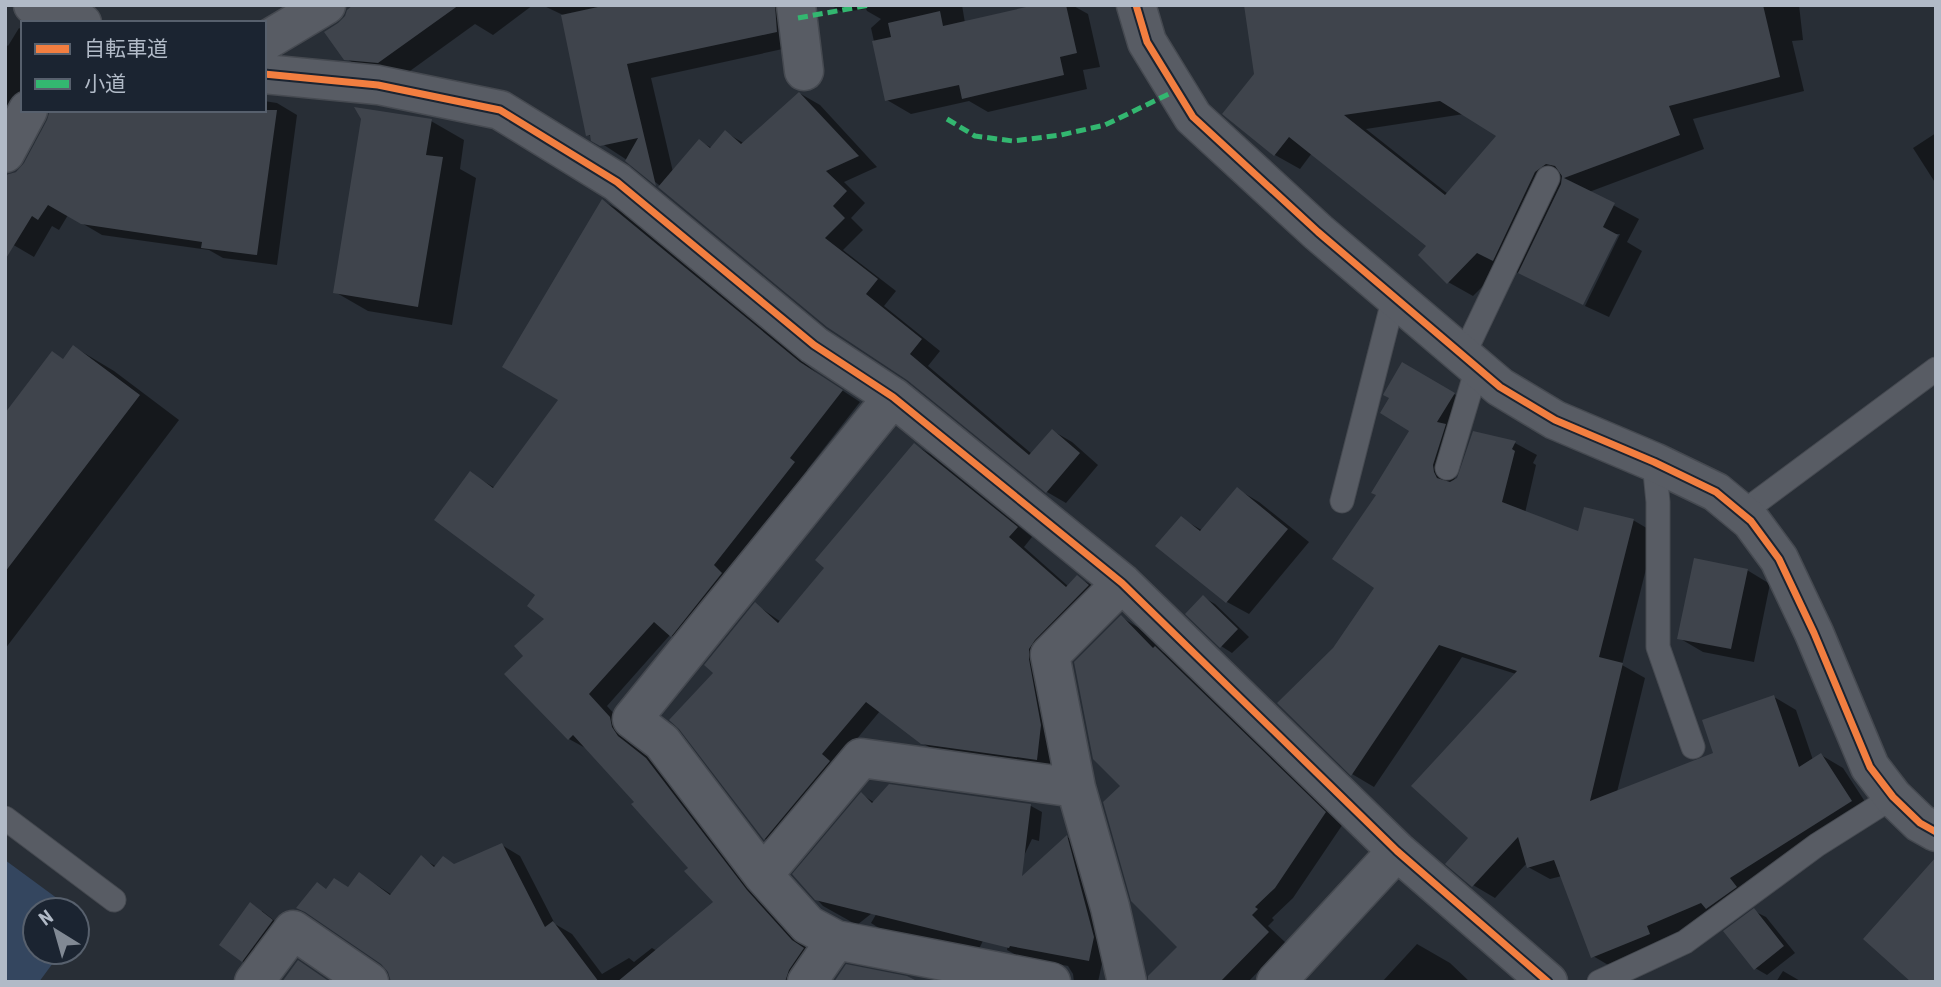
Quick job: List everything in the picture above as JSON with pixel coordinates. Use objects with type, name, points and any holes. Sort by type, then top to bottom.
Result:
[{"type":"street","points":[[33,5],[74,21]]},
{"type":"street","points":[[796,5],[804,71]]},
{"type":"street","points":[[1136,5],[1147,42],[1193,117],[1318,232],[1470,362],[1500,387],[1555,420],[1717,492],[1751,521],[1779,559],[1814,633],[1870,767],[1892,797],[1920,823],[1936,832]]},
{"type":"street","points":[[266,41],[309,10]]},
{"type":"street","points":[[266,74],[378,85],[500,110],[617,182],[814,345],[892,397],[1122,583],[1397,850],[1548,982]]},
{"type":"street","points":[[5,153],[27,112]]},
{"type":"street","points":[[892,397],[632,719],[662,742],[762,876],[808,925],[836,940],[967,974],[1051,982]]},
{"type":"street","points":[[1122,583],[1050,655],[1076,788],[1110,906],[1127,982]]},
{"type":"street","points":[[762,876],[861,758],[1076,788]]},
{"type":"street","points":[[1276,982],[1397,850]]},
{"type":"street","points":[[254,982],[293,930],[369,982]]},
{"type":"street","points":[[807,982],[836,940]]},
{"type":"lane","points":[[1447,468],[1470,362],[1548,178]]},
{"type":"lane","points":[[1342,501],[1394,297]]},
{"type":"lane","points":[[1742,513],[1936,369]]},
{"type":"lane","points":[[1654,462],[1658,502],[1658,647],[1693,747]]},
{"type":"lane","points":[[1599,982],[1685,942],[1817,845],[1892,797]]},
{"type":"lane","points":[[5,818],[114,900]]},
{"type":"water","points":[[5,860],[54,896],[21,896],[21,966],[51,966],[39,982],[5,982]]},
{"type":"building","points":[[353,5],[459,5],[378,63],[344,60],[324,32],[338,23]]},
{"type":"building","points":[[607,5],[775,5],[777,32],[627,64],[656,186],[625,161],[638,138],[600,146],[591,141],[590,135],[586,136],[561,15]]},
{"type":"building","points":[[1035,5],[1066,5],[1077,53],[1060,57],[1064,75],[962,99],[959,85],[885,101],[872,41],[891,37],[888,23],[940,11],[943,26]]},
{"type":"building","points":[[1244,5],[1763,5],[1780,77],[1669,106],[1680,135],[1564,178],[1615,203],[1603,227],[1618,235],[1583,305],[1518,273],[1561,184],[1562,176],[1555,166],[1546,164],[1535,172],[1493,261],[1477,253],[1447,284],[1418,255],[1426,246],[1289,137],[1274,156],[1222,114],[1254,74]],"holes":[[[1440,101],[1496,136],[1445,195],[1344,115]]]},
{"type":"building","points":[[799,92],[859,156],[826,171],[847,191],[833,206],[845,218],[825,238],[878,279],[866,294],[922,339],[910,354],[1029,455],[1052,429],[1080,453],[1046,493],[907,380],[827,327],[658,187],[699,139],[710,148],[725,130],[741,144]]},
{"type":"building","points":[[354,107],[432,119],[426,155],[443,157],[418,307],[333,293],[361,119]]},
{"type":"building","points":[[277,110],[257,255],[201,248],[202,242],[81,224],[48,205],[38,220],[32,216],[5,260],[5,175],[16,172],[24,163],[49,112]]},
{"type":"building","points":[[602,199],[800,362],[843,390],[790,458],[795,462],[714,565],[722,573],[671,637],[654,622],[589,694],[610,717],[618,736],[646,758],[747,890],[792,940],[804,948],[789,970],[785,982],[617,982],[713,902],[684,871],[688,868],[631,804],[634,802],[573,735],[568,740],[504,674],[523,656],[514,646],[544,619],[527,606],[535,595],[434,520],[470,471],[493,488],[558,400],[502,367]]},
{"type":"building","points":[[73,345],[140,395],[5,572],[5,413],[52,351],[63,359]]},
{"type":"building","points":[[1402,362],[1455,393],[1437,422],[1446,424],[1433,465],[1437,478],[1450,482],[1457,478],[1473,431],[1516,441],[1512,449],[1515,451],[1502,502],[1578,531],[1584,507],[1634,519],[1599,657],[1623,663],[1590,801],[1713,753],[1702,720],[1774,695],[1799,767],[1821,753],[1852,801],[1730,878],[1737,887],[1706,909],[1701,903],[1647,926],[1650,934],[1591,958],[1554,860],[1527,868],[1518,837],[1472,887],[1445,864],[1468,838],[1411,786],[1517,671],[1439,645],[1351,776],[1277,703],[1333,648],[1374,588],[1332,559],[1376,495],[1371,493],[1409,431],[1380,413],[1389,398],[1383,395]]},
{"type":"building","points":[[914,443],[1018,527],[1009,537],[1066,587],[1077,575],[1089,585],[1029,649],[1041,725],[1037,760],[921,744],[866,702],[822,754],[830,761],[764,840],[679,729],[669,720],[713,673],[704,665],[755,602],[778,623],[824,568],[815,560]]},
{"type":"building","points":[[1237,487],[1288,529],[1226,603],[1155,546],[1181,516],[1200,531]]},
{"type":"building","points":[[1694,558],[1748,569],[1731,649],[1677,639]]},
{"type":"building","points":[[1203,595],[1238,629],[1220,648],[1185,614]]},
{"type":"building","points":[[1121,615],[1326,812],[1275,888],[1255,907],[1258,909],[1252,915],[1269,932],[1220,982],[1148,982],[1148,976],[1177,947],[1131,901],[1103,802],[1120,786],[1093,759],[1074,662]]},
{"type":"building","points":[[889,784],[1031,804],[1022,876],[1067,835],[1094,937],[1089,961],[1010,946],[1009,948],[815,900],[792,874],[861,792],[872,803]]},
{"type":"building","points":[[502,843],[545,927],[553,921],[599,982],[391,982],[388,972],[381,964],[296,908],[317,882],[326,889],[334,878],[348,887],[359,872],[390,895],[421,855],[434,867],[443,856],[454,864]]},
{"type":"building","points":[[1936,857],[1936,982],[1911,982],[1863,939]]},
{"type":"building","points":[[250,902],[273,920],[242,962],[219,945]]},
{"type":"building","points":[[1754,908],[1784,946],[1754,970],[1723,931]]},
{"type":"building","points":[[298,960],[330,982],[282,982]]},
{"type":"building","points":[[846,964],[907,976],[919,982],[834,982]]},
{"type":"marked path","points":[[798,18],[870,5]]},
{"type":"marked path","points":[[947,119],[975,136],[1013,141],[1061,135],[1105,125],[1177,90]]},
{"type":"cycle path","points":[[1136,5],[1147,42],[1193,117],[1318,232],[1500,387],[1555,420],[1716,492],[1751,521],[1779,559],[1814,633],[1870,767],[1893,797],[1920,823],[1936,832]]},
{"type":"cycle path","points":[[266,74],[378,85],[500,110],[617,182],[814,345],[893,397],[1122,583],[1397,851],[1548,982]]}]
